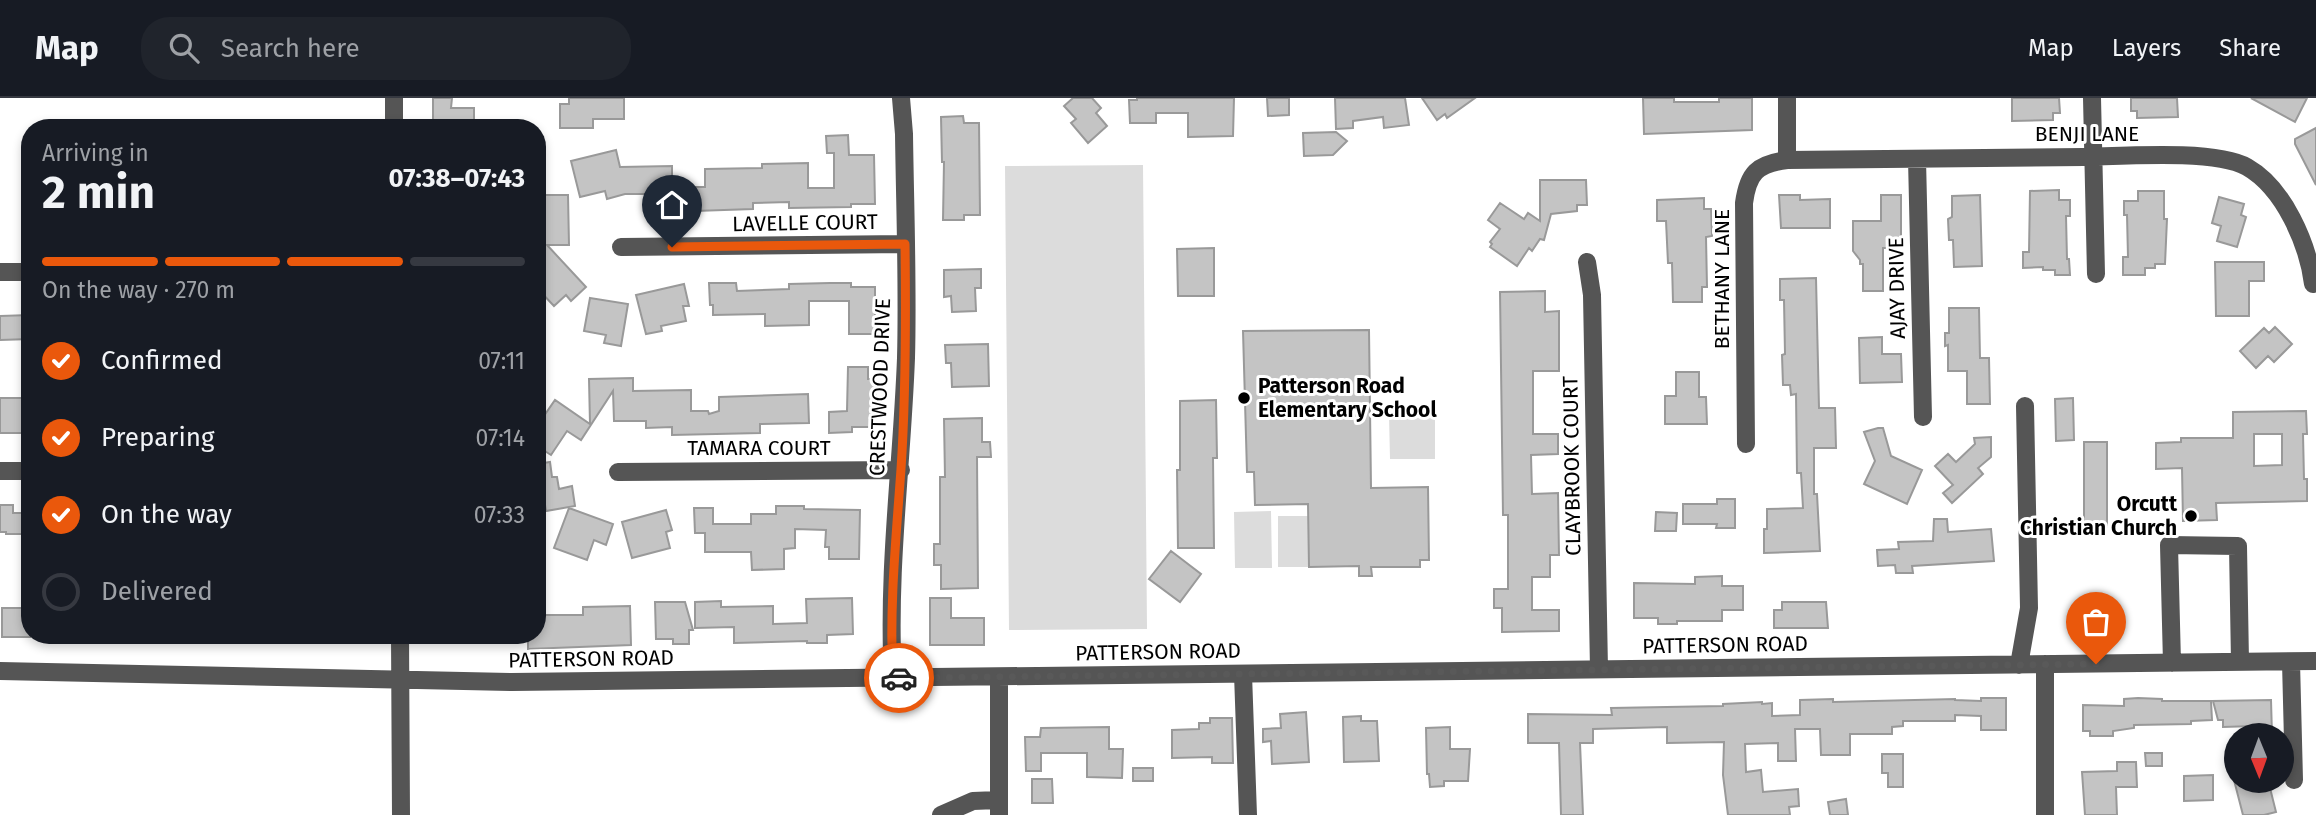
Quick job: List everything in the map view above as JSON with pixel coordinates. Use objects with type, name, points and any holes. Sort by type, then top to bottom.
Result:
[{"type":"street","points":[[394,98],[394,119]]},
{"type":"street","name":"CRESTWOOD DRIVE","points":[[893,678],[893,552],[901,470],[906,355],[901,98]]},
{"type":"street","points":[[1787,98],[1787,160]]},
{"type":"street","points":[[2092,98],[2095,274]]},
{"type":"street","name":"BENJI LANE","points":[[1787,160],[2182,156],[2230,160],[2258,174],[2308,228],[2313,284]]},
{"type":"street","name":"AJAY DRIVE","points":[[1917,159],[1923,417]]},
{"type":"street","name":"BETHANY LANE","points":[[1746,444],[1746,186],[1754,172],[1767,163],[1787,160]]},
{"type":"street","name":"LAVELLE COURT","points":[[621,247],[905,244]]},
{"type":"street","name":"CLAYBROOK COURT","points":[[1587,262],[1592,295],[1599,669]]},
{"type":"street","points":[[0,272],[21,272]]},
{"type":"street","points":[[2019,664],[2029,608],[2025,406]]},
{"type":"street","name":"TAMARA COURT","points":[[618,472],[901,470]]},
{"type":"street","points":[[0,471],[21,471]]},
{"type":"street","points":[[2172,663],[2169,545],[2238,546],[2240,662]]},
{"type":"street","points":[[400,644],[401,815]]},
{"type":"street","points":[[2291,662],[2293,723]]},
{"type":"street","name":"PATTERSON ROAD","points":[[0,671],[512,682],[2316,662]]},
{"type":"street","points":[[2045,664],[2045,815]]},
{"type":"street","points":[[1243,674],[1248,815]]},
{"type":"street","points":[[941,815],[973,801],[998,808],[999,677]]},
{"type":"shaded area","points":[[1143,165],[1147,629],[1009,630],[1005,166]]},
{"type":"shaded area","points":[[1435,414],[1435,459],[1390,459],[1389,415]]},
{"type":"shaded area","points":[[1271,511],[1272,568],[1235,568],[1234,512]]},
{"type":"shaded area","points":[[1278,516],[1308,516],[1308,567],[1278,567]]},
{"type":"building","points":[[433,98],[452,98],[451,108],[474,108],[474,119],[433,119]]},
{"type":"building","points":[[569,98],[624,98],[624,119],[593,119],[593,128],[560,128],[560,104],[569,104]]},
{"type":"building","points":[[1073,98],[1092,98],[1101,108],[1096,113],[1107,126],[1088,143],[1071,123],[1076,119],[1064,106]]},
{"type":"building","points":[[1234,98],[1233,136],[1188,137],[1188,113],[1156,113],[1156,123],[1130,123],[1129,100]]},
{"type":"building","points":[[1267,98],[1289,98],[1289,115],[1268,116]]},
{"type":"building","points":[[1335,98],[1405,98],[1409,125],[1384,128],[1383,117],[1353,121],[1353,128],[1336,129]]},
{"type":"building","points":[[1422,98],[1475,98],[1447,118],[1445,114],[1437,120]]},
{"type":"building","points":[[1643,98],[1674,98],[1674,102],[1719,102],[1719,98],[1752,98],[1752,130],[1644,134]]},
{"type":"building","points":[[2012,98],[2059,98],[2060,113],[2053,113],[2053,120],[2012,121]]},
{"type":"building","points":[[2131,98],[2177,98],[2178,117],[2137,118],[2137,111],[2131,111]]},
{"type":"building","points":[[2251,98],[2307,98],[2295,122]]},
{"type":"building","points":[[963,116],[964,123],[979,123],[980,215],[964,215],[964,220],[943,220],[944,162],[941,117]]},
{"type":"building","points":[[2316,128],[2316,185],[2295,139]]},
{"type":"building","points":[[1336,132],[1347,141],[1333,155],[1304,156],[1303,133]]},
{"type":"building","points":[[848,135],[849,155],[874,155],[875,204],[789,208],[789,202],[753,203],[753,209],[666,212],[666,194],[625,194],[607,199],[605,191],[580,197],[571,161],[616,150],[620,167],[672,166],[672,187],[705,187],[705,169],[762,168],[762,164],[808,163],[808,188],[834,188],[834,153],[827,153],[826,136]]},
{"type":"building","points":[[1540,180],[1586,180],[1587,205],[1577,205],[1577,211],[1551,214],[1544,240],[1540,239],[1532,251],[1529,248],[1517,266],[1490,247],[1490,242],[1500,229],[1488,220],[1500,203],[1524,219],[1528,213],[1540,221]]},
{"type":"building","points":[[2059,190],[2059,200],[2070,200],[2070,216],[2066,216],[2070,275],[2055,275],[2055,270],[2043,270],[2043,267],[2023,268],[2023,252],[2029,252],[2030,191]]},
{"type":"building","points":[[2138,191],[2164,191],[2164,219],[2167,219],[2165,264],[2145,268],[2145,275],[2123,275],[2123,257],[2128,257],[2124,201],[2138,201]]},
{"type":"building","points":[[546,195],[568,195],[569,245],[547,245],[586,287],[571,301],[566,295],[554,306],[546,298]]},
{"type":"building","points":[[1779,195],[1800,195],[1800,200],[1830,199],[1830,228],[1781,228]]},
{"type":"building","points":[[1881,195],[1901,195],[1901,248],[1883,248],[1883,291],[1863,291],[1863,264],[1860,264],[1853,251],[1853,221],[1881,221]]},
{"type":"building","points":[[1980,195],[1982,266],[1954,267],[1953,240],[1949,240],[1948,219],[1952,217],[1952,196]]},
{"type":"building","points":[[2219,197],[2244,204],[2241,215],[2246,217],[2237,247],[2217,241],[2221,226],[2212,223]]},
{"type":"building","points":[[1704,198],[1704,209],[1711,209],[1712,236],[1706,237],[1707,287],[1702,287],[1702,302],[1673,302],[1672,263],[1668,263],[1666,221],[1657,221],[1657,200]]},
{"type":"building","points":[[1214,248],[1214,296],[1178,296],[1177,249]]},
{"type":"building","points":[[2215,262],[2264,262],[2264,281],[2249,281],[2249,316],[2216,316]]},
{"type":"building","points":[[981,269],[981,288],[975,288],[976,311],[952,312],[951,296],[944,297],[944,270]]},
{"type":"building","points":[[1816,278],[1819,408],[1835,408],[1836,448],[1814,448],[1814,494],[1817,494],[1820,551],[1764,553],[1767,509],[1803,508],[1801,473],[1797,473],[1796,394],[1791,395],[1790,385],[1783,385],[1784,300],[1780,300],[1780,279]]},
{"type":"building","points":[[709,283],[736,283],[737,291],[789,289],[789,284],[851,283],[851,287],[875,287],[875,334],[849,334],[849,301],[809,301],[809,325],[765,326],[765,314],[713,315]]},
{"type":"building","points":[[684,284],[689,306],[683,306],[686,321],[661,326],[662,331],[646,334],[636,295]]},
{"type":"building","points":[[1545,291],[1545,312],[1559,311],[1559,371],[1533,371],[1533,434],[1558,434],[1558,454],[1531,455],[1532,494],[1558,493],[1559,555],[1550,555],[1550,577],[1532,577],[1532,610],[1559,610],[1559,631],[1502,632],[1502,608],[1494,608],[1494,589],[1508,589],[1508,515],[1503,515],[1500,292]]},
{"type":"building","points":[[590,298],[628,304],[621,346],[604,343],[606,335],[584,331]]},
{"type":"building","points":[[1949,308],[1979,308],[1980,358],[1989,358],[1990,404],[1967,404],[1967,371],[1948,371],[1945,333],[1949,333]]},
{"type":"building","points":[[21,315],[21,339],[0,340],[0,316]]},
{"type":"building","points":[[2275,327],[2292,344],[2274,362],[2268,356],[2256,368],[2240,351],[2264,328],[2269,333]]},
{"type":"building","points":[[1369,330],[1371,488],[1428,487],[1429,560],[1420,560],[1420,567],[1371,567],[1372,576],[1359,576],[1359,566],[1309,567],[1308,504],[1255,505],[1254,472],[1247,472],[1243,331]]},
{"type":"building","points":[[1882,337],[1882,354],[1901,354],[1902,382],[1860,383],[1859,338]]},
{"type":"building","points":[[988,344],[989,386],[952,387],[951,363],[946,363],[945,345]]},
{"type":"building","points":[[848,367],[868,367],[868,379],[874,379],[875,427],[852,427],[852,432],[829,433],[829,412],[847,411]]},
{"type":"building","points":[[1676,372],[1699,372],[1699,397],[1706,397],[1707,424],[1665,424],[1665,396],[1676,396]]},
{"type":"building","points":[[633,378],[633,391],[691,390],[691,411],[708,411],[709,414],[719,411],[719,397],[808,394],[809,423],[760,424],[760,433],[672,435],[672,427],[646,428],[646,421],[614,421],[613,391],[581,440],[567,431],[551,455],[546,452],[546,413],[555,400],[590,424],[589,379]]},
{"type":"building","points":[[0,398],[21,398],[21,433],[0,433]]},
{"type":"building","points":[[2073,398],[2074,440],[2056,441],[2055,399]]},
{"type":"building","points":[[1216,400],[1217,458],[1213,458],[1214,548],[1178,548],[1180,401]]},
{"type":"building","points":[[2306,411],[2307,434],[2303,434],[2307,501],[2216,503],[2217,520],[2183,521],[2182,468],[2156,469],[2156,443],[2181,442],[2181,438],[2233,438],[2233,412]],"holes":[[[2254,434],[2282,434],[2282,465],[2254,466]]]},
{"type":"building","points":[[982,418],[982,442],[990,442],[991,457],[977,457],[978,588],[941,589],[941,565],[934,565],[934,544],[940,544],[940,477],[945,477],[944,419]]},
{"type":"building","points":[[1883,428],[1891,456],[1922,470],[1907,504],[1864,484],[1875,461],[1864,432]]},
{"type":"building","points":[[1991,437],[1991,457],[1978,468],[1983,474],[1952,503],[1943,493],[1953,485],[1935,466],[1948,454],[1956,462],[1975,444],[1974,438]]},
{"type":"building","points":[[2084,442],[2107,442],[2107,527],[2084,526]]},
{"type":"building","points":[[550,462],[552,477],[557,477],[559,489],[572,486],[575,506],[546,511],[546,463]]},
{"type":"building","points":[[1717,499],[1735,499],[1735,528],[1716,528],[1717,524],[1683,524],[1683,504],[1717,504]]},
{"type":"building","points":[[0,505],[13,505],[13,513],[21,513],[21,534],[0,532]]},
{"type":"building","points":[[776,506],[860,510],[859,559],[829,559],[829,547],[825,547],[826,530],[795,529],[795,548],[784,549],[784,569],[752,570],[751,552],[705,552],[705,533],[695,533],[694,508],[713,508],[713,524],[751,524],[751,514],[776,514]]},
{"type":"building","points":[[569,508],[613,524],[606,545],[594,540],[587,560],[554,548]]},
{"type":"building","points":[[666,510],[672,530],[666,532],[670,548],[632,558],[622,522]]},
{"type":"building","points":[[1656,512],[1677,513],[1676,531],[1655,531]]},
{"type":"building","points":[[1934,519],[1947,519],[1948,532],[1991,529],[1994,561],[1912,566],[1913,573],[1896,573],[1895,565],[1878,566],[1877,550],[1899,549],[1898,542],[1933,541]]},
{"type":"building","points":[[1171,551],[1201,574],[1180,602],[1149,579]]},
{"type":"building","points":[[1722,576],[1722,586],[1743,586],[1743,610],[1722,610],[1722,621],[1677,621],[1677,624],[1658,624],[1658,618],[1634,618],[1634,583],[1695,584],[1695,577]]},
{"type":"building","points":[[852,598],[853,634],[827,635],[827,643],[734,643],[734,627],[695,628],[695,602],[721,601],[721,607],[773,606],[773,624],[807,623],[806,599]]},
{"type":"building","points":[[930,598],[951,598],[951,618],[984,618],[984,645],[930,645]]},
{"type":"building","points":[[655,602],[685,602],[693,630],[689,630],[689,644],[673,644],[673,639],[656,639]]},
{"type":"building","points":[[1782,602],[1826,602],[1828,628],[1774,628],[1774,610],[1782,610]]},
{"type":"building","points":[[630,606],[631,645],[528,649],[528,644],[546,644],[546,615],[583,615],[583,607]]},
{"type":"building","points":[[2,608],[21,608],[21,637],[2,637]]},
{"type":"building","points":[[1981,698],[2006,698],[2006,730],[1981,730],[1981,716],[1955,715],[1955,721],[1903,721],[1903,726],[1892,727],[1892,734],[1850,734],[1850,755],[1821,755],[1820,729],[1795,729],[1796,761],[1778,761],[1778,743],[1745,744],[1746,772],[1761,770],[1763,792],[1798,789],[1799,806],[1789,807],[1790,815],[1728,815],[1723,775],[1724,742],[1667,743],[1667,727],[1593,729],[1593,743],[1580,743],[1583,815],[1561,815],[1559,743],[1528,743],[1528,714],[1612,715],[1611,708],[1723,706],[1762,702],[1772,703],[1772,716],[1800,715],[1800,700],[1981,701]]},
{"type":"building","points":[[2124,699],[2211,701],[2212,720],[2191,721],[2191,724],[2134,725],[2134,728],[2113,731],[2113,736],[2090,736],[2090,731],[2083,731],[2083,705],[2124,706]]},
{"type":"building","points":[[2271,700],[2272,723],[2224,723],[2223,727],[2223,720],[2218,720],[2213,701]]},
{"type":"building","points":[[1306,712],[1309,762],[1272,764],[1271,741],[1263,742],[1263,729],[1281,728],[1280,714]]},
{"type":"building","points":[[1361,716],[1361,721],[1377,721],[1379,761],[1344,762],[1343,717]]},
{"type":"building","points":[[1210,718],[1232,718],[1233,763],[1212,763],[1212,757],[1172,758],[1172,730],[1199,729],[1199,723],[1210,723]]},
{"type":"building","points":[[1109,727],[1109,749],[1123,749],[1122,778],[1087,777],[1087,753],[1041,753],[1041,771],[1026,771],[1025,737],[1040,737],[1041,728]]},
{"type":"building","points":[[1450,727],[1450,749],[1470,749],[1468,781],[1444,781],[1444,786],[1430,787],[1427,774],[1426,728]]},
{"type":"building","points":[[2145,753],[2162,753],[2162,766],[2146,766]]},
{"type":"building","points":[[1882,754],[1903,754],[1903,787],[1888,787],[1888,773],[1882,773]]},
{"type":"building","points":[[2117,762],[2136,762],[2137,787],[2116,787],[2117,815],[2085,815],[2082,772],[2117,771]]},
{"type":"building","points":[[1133,768],[1153,768],[1153,781],[1133,781]]},
{"type":"building","points":[[2213,775],[2213,800],[2184,801],[2184,776]]},
{"type":"building","points":[[1032,779],[1052,779],[1053,803],[1032,803]]},
{"type":"building","points":[[2237,793],[2271,793],[2276,812],[2243,815]]},
{"type":"building","points":[[1846,799],[1848,815],[1830,815],[1828,802]]},
{"type":"way so far","points":[[899,678],[2096,664]]},
{"type":"place","name":"Patterson Road Elementary School","points":[[1244,398]]},
{"type":"place","name":"Orcutt Christian Church","points":[[2191,516]]},
{"type":"route","points":[[672,247],[905,244],[906,355],[901,470],[893,552],[891,635],[893,678],[899,678]]}]
